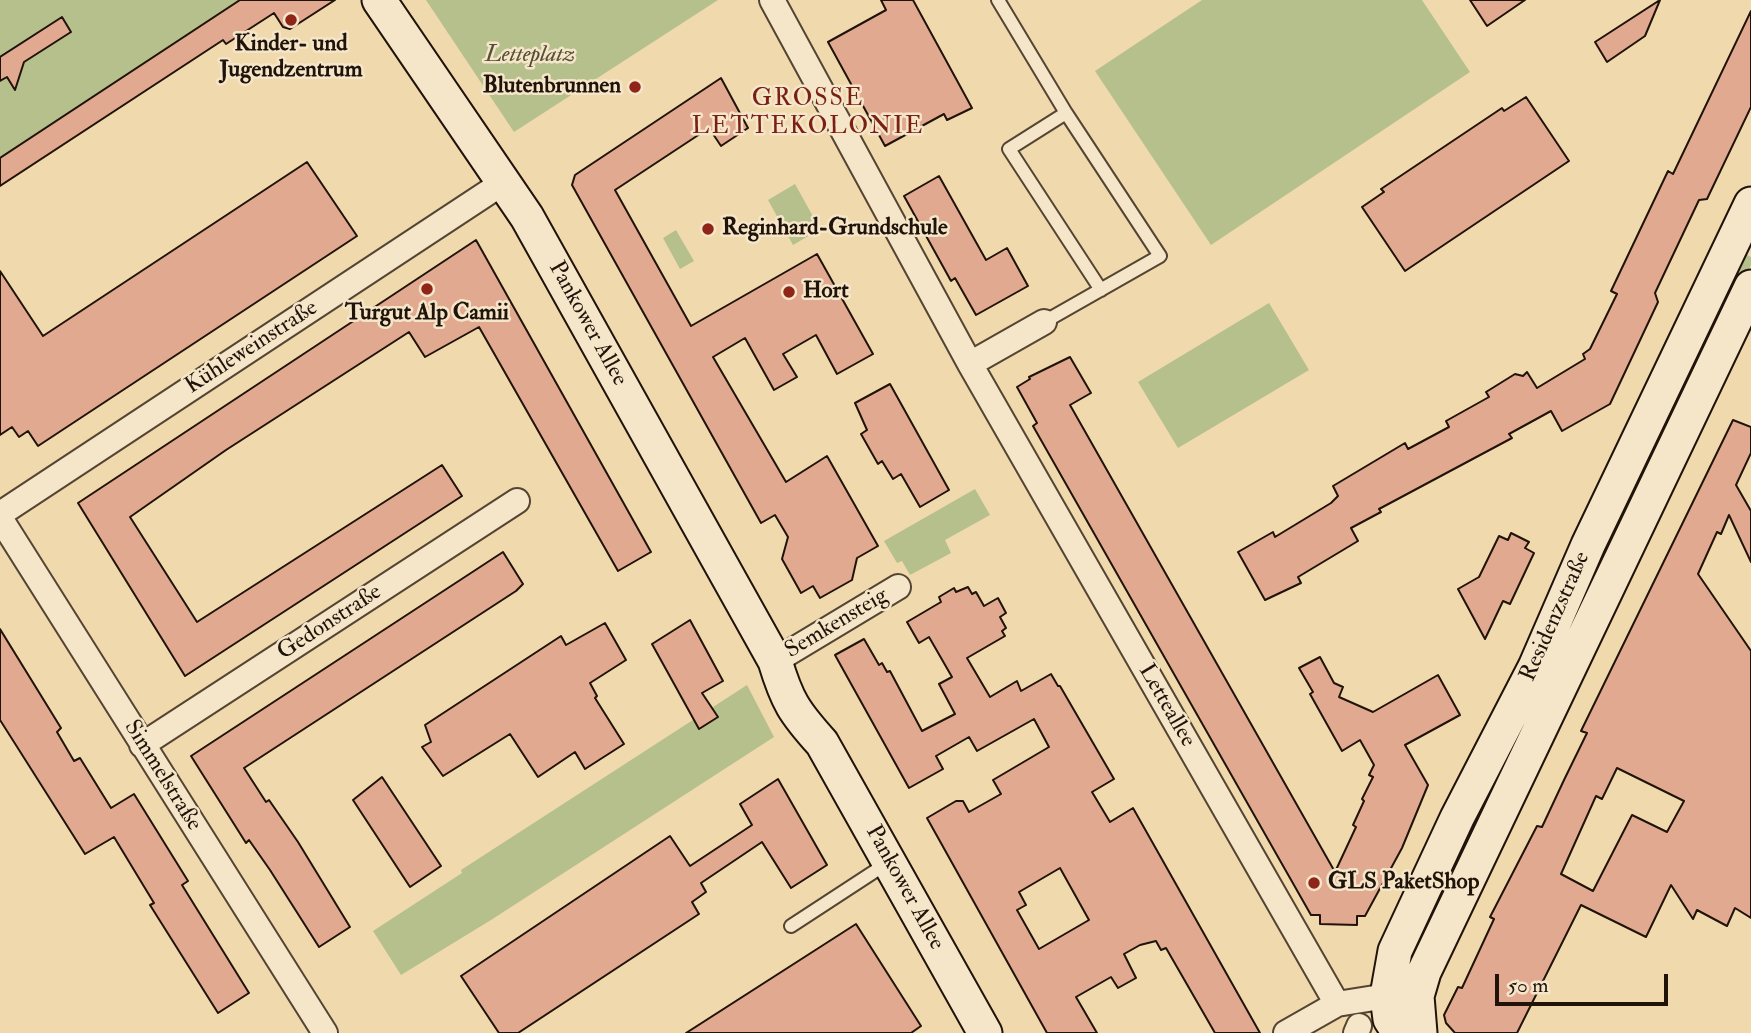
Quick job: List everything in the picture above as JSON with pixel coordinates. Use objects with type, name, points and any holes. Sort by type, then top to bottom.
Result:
[{"type":"main road","name":"Pankower Allee","points":[[379,0],[534,229],[775,661],[786,698],[795,713],[822,743],[985,1033]]},
{"type":"main road","name":"Residenzstraße","points":[[1398,1033],[1390,1019],[1387,996],[1395,951],[1474,825],[1681,391],[1751,204]]},
{"type":"main road","name":"Residenzstraße","points":[[1681,391],[1751,287]]},
{"type":"main road","name":"Residenzstraße","points":[[1420,1033],[1416,1013],[1424,972],[1474,825]]},
{"type":"street","name":"Letteallee","points":[[773,1],[970,363],[1337,1004]]},
{"type":"street","name":"Kühleweinstraße","points":[[0,516],[504,182]]},
{"type":"street","points":[[970,363],[1044,322]]},
{"type":"street","name":"Gedonstraße","points":[[142,745],[517,501]]},
{"type":"street","name":"Simmelstraße","points":[[0,516],[325,1033]]},
{"type":"street","name":"Semkensteig","points":[[775,661],[898,587]]},
{"type":"street","points":[[1286,1033],[1337,1004],[1387,996]]},
{"type":"lane","points":[[998,0],[1066,113],[1160,256],[1044,322]]},
{"type":"lane","points":[[1066,113],[1009,149],[1101,290]]},
{"type":"lane","points":[[791,926],[889,862]]},
{"type":"green space","points":[[0,0],[240,0],[0,158]]},
{"type":"green space","name":"Letteplatz","points":[[426,0],[718,0],[514,132]]},
{"type":"green space","points":[[1202,0],[1422,0],[1470,72],[1211,245],[1095,71]]},
{"type":"green space","points":[[795,184],[820,229],[793,245],[768,200]]},
{"type":"green space","points":[[676,230],[694,261],[680,269],[663,238]]},
{"type":"green space","points":[[1740,251],[1751,257],[1751,265],[1696,382],[1690,385],[1681,381]]},
{"type":"green space","points":[[1269,303],[1309,370],[1178,448],[1138,382]]},
{"type":"green space","points":[[1670,405],[1677,409],[1588,606],[1576,600]]},
{"type":"green space","points":[[975,489],[990,515],[945,540],[951,553],[910,575],[902,561],[897,563],[884,541]]},
{"type":"green space","points":[[747,685],[774,737],[401,975],[373,931],[462,873],[461,870]]},
{"type":"building","points":[[240,0],[335,0],[290,29],[283,27],[274,13],[226,44],[223,40],[0,186],[0,158]]},
{"type":"building","points":[[881,0],[913,0],[972,108],[947,120],[944,114],[885,146],[828,42],[886,10]]},
{"type":"building","points":[[1470,0],[1525,0],[1487,26]]},
{"type":"building","points":[[1660,0],[1645,36],[1607,62],[1595,42]]},
{"type":"building","points":[[1751,11],[1751,107],[1707,199],[1699,200],[1655,293],[1658,302],[1610,404],[1562,431],[1551,411],[1509,434],[1512,438],[1379,509],[1381,512],[1351,528],[1358,541],[1298,577],[1301,583],[1265,600],[1238,552],[1273,532],[1275,537],[1331,503],[1338,496],[1333,486],[1405,443],[1408,449],[1449,427],[1446,421],[1489,397],[1486,392],[1515,374],[1523,376],[1527,372],[1537,388],[1585,359],[1583,354],[1590,349],[1617,294],[1611,291],[1668,171],[1673,174]]},
{"type":"building","points":[[62,17],[71,32],[24,62],[15,90],[7,77],[0,81],[0,57]]},
{"type":"building","points":[[721,78],[748,128],[721,146],[709,128],[615,190],[691,326],[817,254],[873,354],[837,374],[816,335],[783,354],[797,377],[774,390],[745,338],[713,357],[786,482],[827,456],[878,546],[857,558],[852,580],[820,598],[813,586],[801,593],[782,559],[788,537],[775,515],[761,523],[572,185],[575,175]]},
{"type":"building","points":[[1526,97],[1569,161],[1405,271],[1362,207],[1384,192],[1381,189],[1502,108],[1504,111]]},
{"type":"building","points":[[307,162],[357,236],[38,446],[28,431],[19,437],[12,427],[0,435],[0,271],[43,336]]},
{"type":"building","points":[[939,176],[986,260],[1007,248],[1028,286],[976,315],[955,278],[951,281],[904,196]]},
{"type":"building","points":[[476,240],[651,552],[618,571],[479,327],[425,357],[409,332],[226,450],[130,517],[197,622],[442,465],[462,496],[185,676],[78,503]]},
{"type":"building","points":[[1070,357],[1091,393],[1070,405],[1335,872],[1356,827],[1353,825],[1373,777],[1369,775],[1374,765],[1360,740],[1342,751],[1310,694],[1313,692],[1299,668],[1320,657],[1334,683],[1343,687],[1339,697],[1373,712],[1438,675],[1460,715],[1405,745],[1428,785],[1402,848],[1365,916],[1357,916],[1357,925],[1320,924],[1320,915],[1311,915],[1033,426],[1037,423],[1017,387],[1030,379],[1029,377]]},
{"type":"building","points":[[890,384],[949,490],[920,507],[901,474],[893,479],[882,461],[878,464],[861,434],[867,430],[855,403]]},
{"type":"building","points":[[1733,420],[1751,427],[1751,453],[1736,485],[1751,511],[1751,562],[1729,515],[1721,534],[1717,532],[1698,574],[1751,651],[1751,918],[1735,908],[1727,926],[1697,910],[1693,919],[1671,885],[1646,937],[1581,905],[1517,1033],[1455,1033],[1446,1023],[1444,1015],[1458,987],[1462,988],[1494,919],[1490,917],[1537,826],[1542,827],[1587,733],[1581,731]],"holes":[[[1617,768],[1684,801],[1667,832],[1632,815],[1593,891],[1561,874],[1596,796],[1602,799]]]},
{"type":"building","points":[[1511,533],[1529,542],[1525,548],[1534,553],[1510,604],[1503,601],[1485,639],[1458,589],[1479,577],[1499,536],[1508,540]]},
{"type":"building","points":[[503,552],[523,584],[516,591],[244,768],[266,802],[269,800],[298,842],[350,927],[319,947],[249,840],[246,843],[191,756]]},
{"type":"building","points":[[968,587],[972,594],[976,592],[984,606],[998,598],[1006,613],[1000,617],[1006,628],[1002,631],[1005,636],[967,658],[990,697],[1017,681],[1021,691],[1051,674],[1060,686],[1114,779],[1092,792],[1110,822],[1133,808],[1260,1033],[1215,1033],[1166,948],[1161,950],[1156,941],[1140,945],[1124,954],[1136,978],[1118,988],[1111,977],[1076,997],[1097,1033],[1047,1033],[927,818],[956,801],[963,801],[969,812],[1001,794],[993,780],[1049,747],[1034,719],[977,751],[969,737],[936,756],[943,769],[909,788],[835,655],[864,639],[879,665],[882,663],[887,672],[890,671],[922,731],[955,714],[939,684],[952,677],[929,637],[919,643],[907,622],[941,602],[939,597],[954,588],[956,592]],"holes":[[[1060,868],[1089,920],[1039,949],[1017,910],[1026,905],[1019,892]]]},
{"type":"building","points":[[690,620],[723,681],[702,693],[718,717],[699,729],[652,644]]},
{"type":"building","points":[[605,623],[626,660],[590,683],[597,696],[595,698],[624,744],[585,769],[575,752],[538,777],[510,734],[443,776],[422,747],[431,742],[425,725],[561,636],[566,645]]},
{"type":"building","points":[[0,629],[61,728],[57,732],[74,761],[80,758],[111,808],[134,794],[188,881],[182,885],[249,993],[218,1013],[150,905],[154,903],[114,837],[85,854],[0,720]]},
{"type":"building","points":[[382,777],[441,866],[410,887],[353,800]]},
{"type":"building","points":[[778,779],[827,865],[791,888],[762,842],[701,883],[706,892],[692,902],[699,914],[518,1033],[499,1033],[461,976],[670,836],[690,866],[752,825],[740,804]]},
{"type":"building","points":[[856,924],[921,1026],[911,1033],[686,1033]]},
{"type":"place","name":"Kinder- und Jugendzentrum","points":[[291,20]]},
{"type":"place","name":"Blutenbrunnen","points":[[635,87]]},
{"type":"place","name":"Reginhard-Grundschule","points":[[708,229]]},
{"type":"place","name":"Turgut Alp Camii","points":[[427,289]]},
{"type":"place","name":"Hort","points":[[789,292]]},
{"type":"place","name":"GLS PaketShop","points":[[1314,883]]},
{"type":"district","name":"GROSSE LETTEKOLONIE","points":[[808,114]]}]
